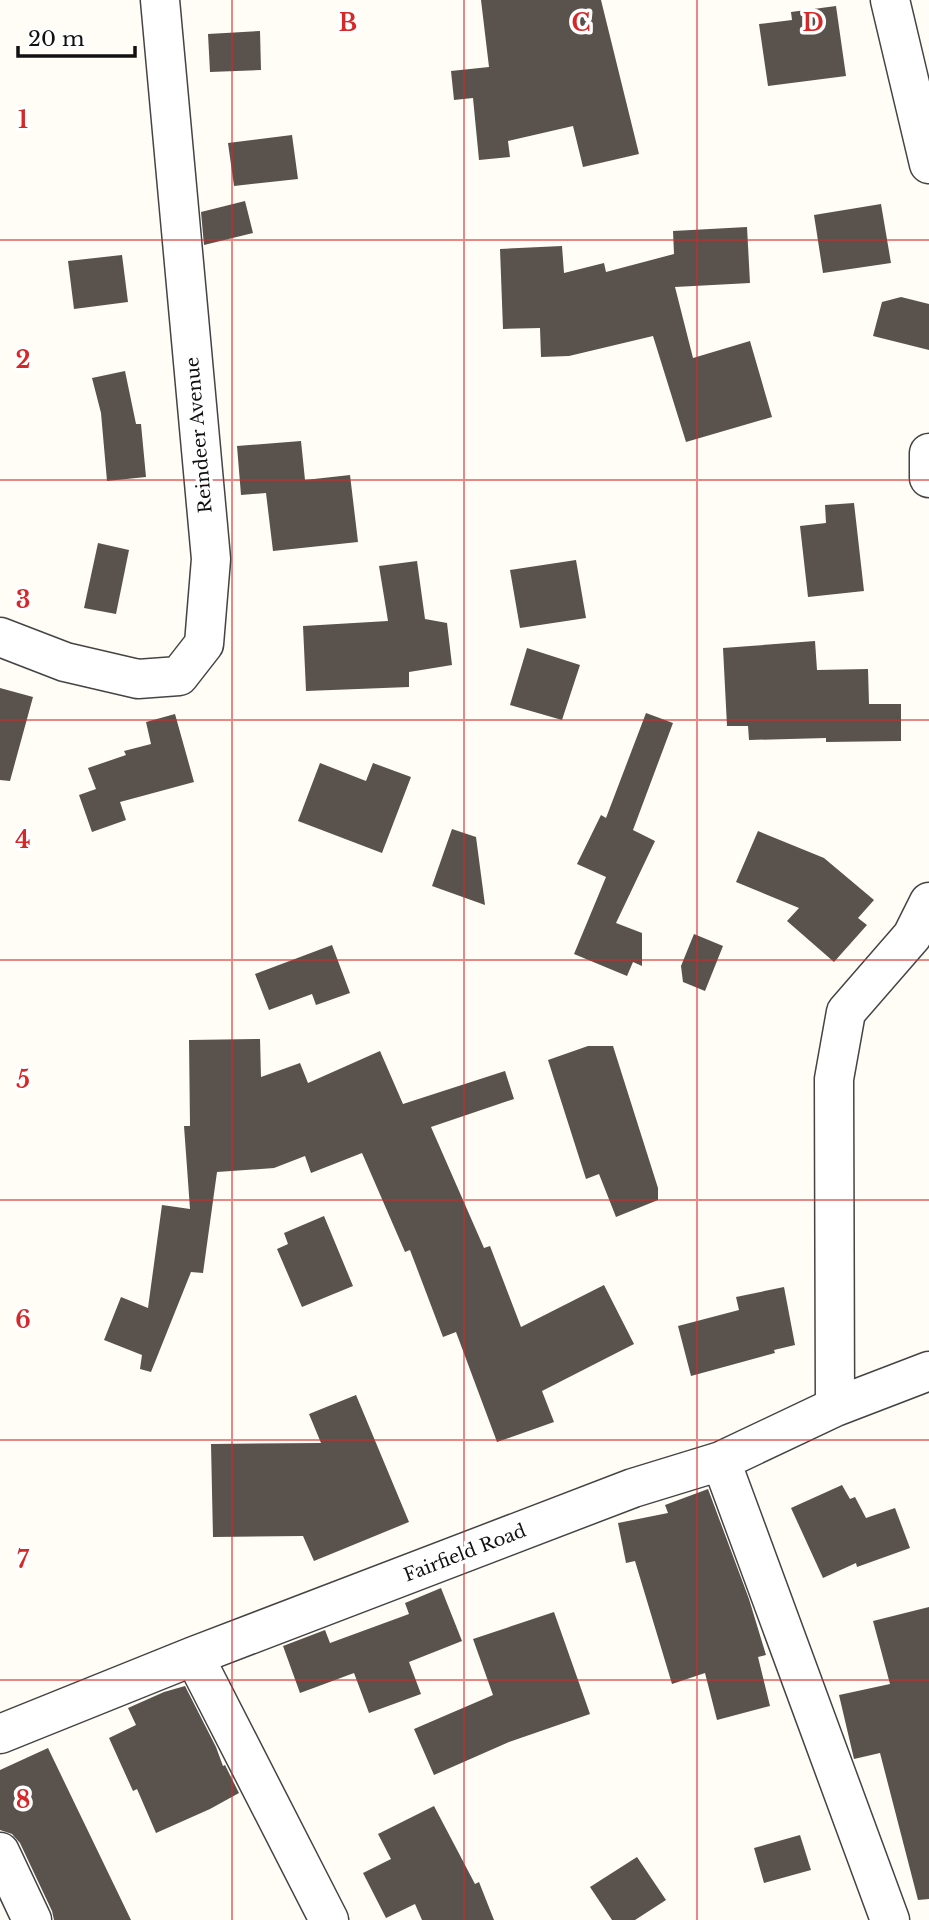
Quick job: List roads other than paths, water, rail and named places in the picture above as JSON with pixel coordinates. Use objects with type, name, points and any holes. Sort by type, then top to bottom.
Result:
[{"type":"street","name":"Reindeer Avenue","points":[[0,637],[65,662],[138,679],[179,676],[204,644],[211,559],[160,0]]},
{"type":"street","points":[[890,0],[929,164]]},
{"type":"street","points":[[929,453],[929,478]]},
{"type":"street","points":[[835,1407],[834,1080],[846,1012],[912,936],[929,902]]},
{"type":"street","name":"Fairfield Road","points":[[0,1734],[194,1656],[633,1488],[721,1461],[835,1407],[929,1371]]},
{"type":"street","points":[[721,1461],[890,1920]]},
{"type":"street","points":[[194,1656],[329,1920]]},
{"type":"street","points":[[0,1852],[32,1920]]}]
